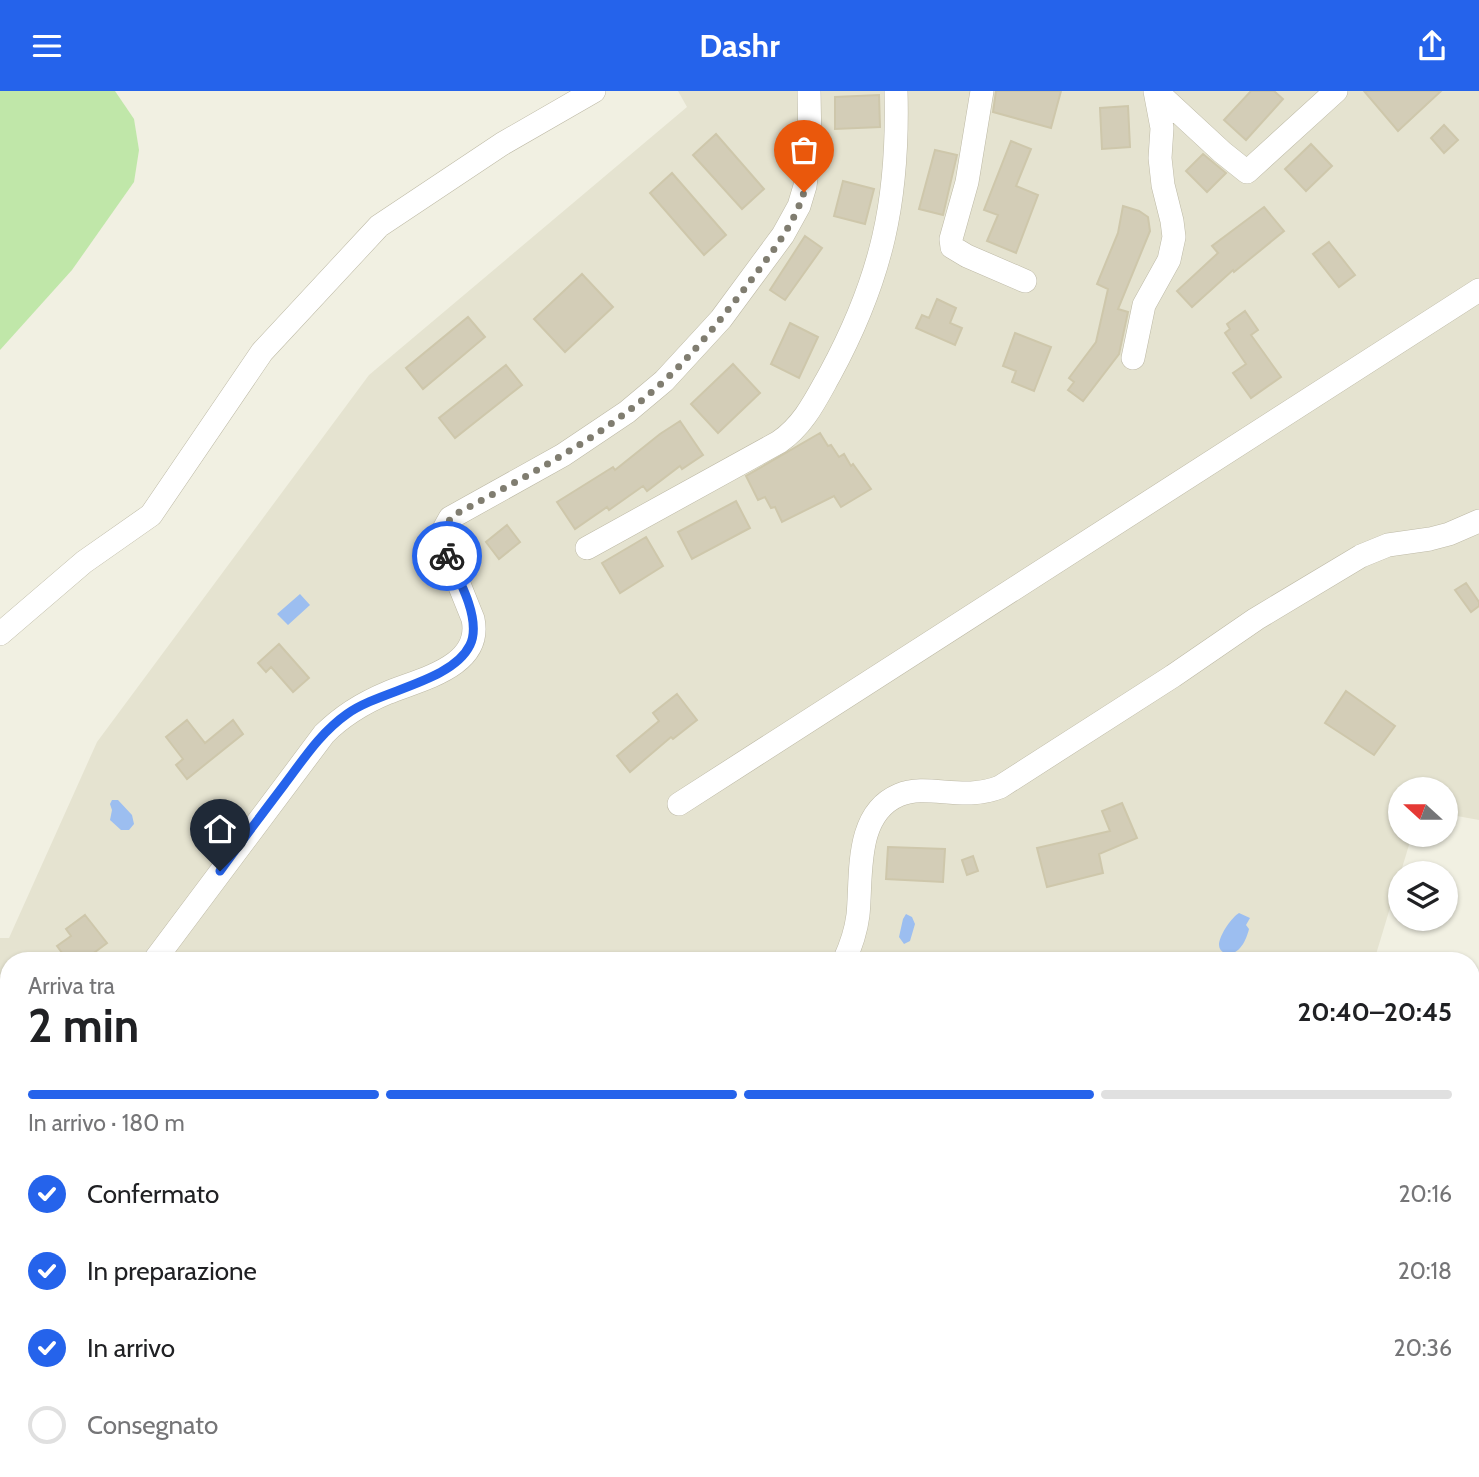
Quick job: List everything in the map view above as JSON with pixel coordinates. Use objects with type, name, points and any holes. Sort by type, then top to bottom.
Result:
[{"type":"street","points":[[0,634],[93,555],[151,515],[262,352],[379,226],[502,144],[594,91]]},
{"type":"street","points":[[161,952],[324,734],[353,710],[449,667],[469,648],[475,631],[473,619],[442,542],[450,518],[564,455],[627,412],[676,369],[739,296],[783,235],[801,201],[810,146],[809,91]]},
{"type":"street","points":[[587,548],[782,440],[804,418],[855,324],[883,247],[897,149],[896,91]]},
{"type":"street","points":[[982,91],[967,182],[951,239],[953,247],[967,257],[1025,281]]},
{"type":"street","points":[[1156,91],[1247,172],[1336,91]]},
{"type":"street","points":[[1133,358],[1143,305],[1169,260],[1174,237],[1163,185],[1160,158],[1162,128],[1156,91]]},
{"type":"street","points":[[679,804],[1479,290]]},
{"type":"street","points":[[848,952],[857,923],[864,844],[878,813],[890,800],[911,792],[970,794],[1000,787],[1256,619],[1361,556],[1388,545],[1449,534],[1479,521]]},
{"type":"shaded area","points":[[678,91],[1479,91],[1479,820],[1458,816],[1458,777],[1388,777],[1388,847],[1408,847],[1404,861],[1388,861],[1388,915],[1377,952],[0,952],[0,938],[9,938],[97,742],[369,375],[687,107]]},
{"type":"green space","points":[[0,91],[115,91],[134,119],[139,150],[134,182],[72,270],[0,350]]},
{"type":"water","points":[[300,594],[310,605],[288,625],[277,614]]},
{"type":"water","points":[[112,800],[118,800],[132,815],[134,824],[129,830],[121,830],[110,820]]},
{"type":"water","points":[[1239,913],[1250,918],[1246,925],[1248,934],[1235,952],[1223,952],[1220,940]]},
{"type":"water","points":[[906,914],[912,917],[915,924],[910,941],[904,944],[899,937]]},
{"type":"building","points":[[996,91],[1061,91],[1051,128],[993,112]]},
{"type":"building","points":[[1251,91],[1274,91],[1283,99],[1246,140],[1224,120]]},
{"type":"building","points":[[1364,91],[1441,91],[1398,131]]},
{"type":"building","points":[[879,95],[880,127],[835,129],[835,97]]},
{"type":"building","points":[[1128,106],[1130,147],[1102,149],[1100,108]]},
{"type":"building","points":[[1444,125],[1458,140],[1444,153],[1431,138]]},
{"type":"building","points":[[716,134],[764,189],[742,209],[693,155]]},
{"type":"building","points":[[1011,141],[1031,149],[1016,186],[1038,195],[1016,253],[987,241],[998,215],[984,210]]},
{"type":"building","points":[[1311,144],[1332,166],[1306,191],[1285,169]]},
{"type":"building","points":[[935,150],[957,155],[943,215],[919,209]]},
{"type":"building","points":[[1203,154],[1226,173],[1207,192],[1186,171]]},
{"type":"building","points":[[672,173],[726,235],[704,255],[650,193]]},
{"type":"building","points":[[843,181],[874,189],[865,224],[834,216]]},
{"type":"building","points":[[1123,206],[1148,217],[1150,231],[1118,309],[1128,312],[1119,354],[1083,401],[1068,390],[1074,382],[1069,378],[1096,342],[1108,289],[1097,284],[1118,233]]},
{"type":"building","points":[[1264,207],[1284,231],[1234,272],[1233,270],[1192,307],[1177,291],[1218,253],[1212,246]]},
{"type":"building","points":[[805,236],[822,248],[785,300],[770,290]]},
{"type":"building","points":[[1329,242],[1355,275],[1339,287],[1313,254]]},
{"type":"building","points":[[582,274],[613,307],[565,352],[534,319]]},
{"type":"building","points":[[937,299],[956,308],[950,323],[962,328],[955,345],[916,328],[922,315],[929,318]]},
{"type":"building","points":[[1245,311],[1258,330],[1251,335],[1281,377],[1251,398],[1233,373],[1246,364],[1225,333],[1230,329],[1227,324]]},
{"type":"building","points":[[468,317],[485,337],[423,389],[406,368]]},
{"type":"building","points":[[790,323],[818,337],[799,378],[771,364]]},
{"type":"building","points":[[1015,333],[1051,347],[1034,391],[1012,382],[1016,371],[1003,366]]},
{"type":"building","points":[[733,364],[760,393],[718,433],[691,404]]},
{"type":"building","points":[[506,365],[522,385],[455,438],[439,418]]},
{"type":"building","points":[[680,421],[703,455],[682,469],[680,466],[647,491],[643,486],[609,510],[607,507],[575,529],[557,502],[613,467],[615,470]]},
{"type":"building","points":[[820,433],[839,457],[844,454],[871,489],[841,507],[834,496],[782,522],[775,507],[771,508],[765,497],[758,500],[746,476]]},
{"type":"building","points":[[736,501],[750,528],[692,559],[678,532]]},
{"type":"building","points":[[507,525],[520,542],[499,559],[486,542]]},
{"type":"building","points":[[646,537],[663,566],[620,593],[602,563]]},
{"type":"building","points":[[1466,583],[1479,602],[1479,606],[1471,612],[1455,590]]},
{"type":"building","points":[[279,644],[309,678],[293,692],[271,667],[266,672],[258,663]]},
{"type":"building","points":[[1346,691],[1395,726],[1374,755],[1325,723]]},
{"type":"building","points":[[677,694],[697,720],[673,739],[671,737],[630,772],[617,756],[659,721],[653,713]]},
{"type":"building","points":[[187,720],[205,743],[233,720],[243,734],[187,779],[176,765],[183,759],[166,737]]},
{"type":"building","points":[[1122,803],[1137,838],[1099,854],[1103,873],[1047,887],[1037,848],[1110,831],[1102,811]]},
{"type":"building","points":[[888,847],[945,849],[943,882],[886,879]]},
{"type":"building","points":[[973,856],[978,871],[967,875],[962,860]]},
{"type":"building","points":[[85,915],[107,943],[95,952],[61,952],[57,946],[71,936],[66,929]]},
{"type":"way so far","points":[[447,556],[442,542],[445,527],[454,515],[564,455],[627,412],[676,369],[739,296],[771,253],[794,217],[804,192]]},
{"type":"route","points":[[220,871],[312,747],[330,727],[353,710],[449,667],[465,654],[475,625],[447,556]]}]
